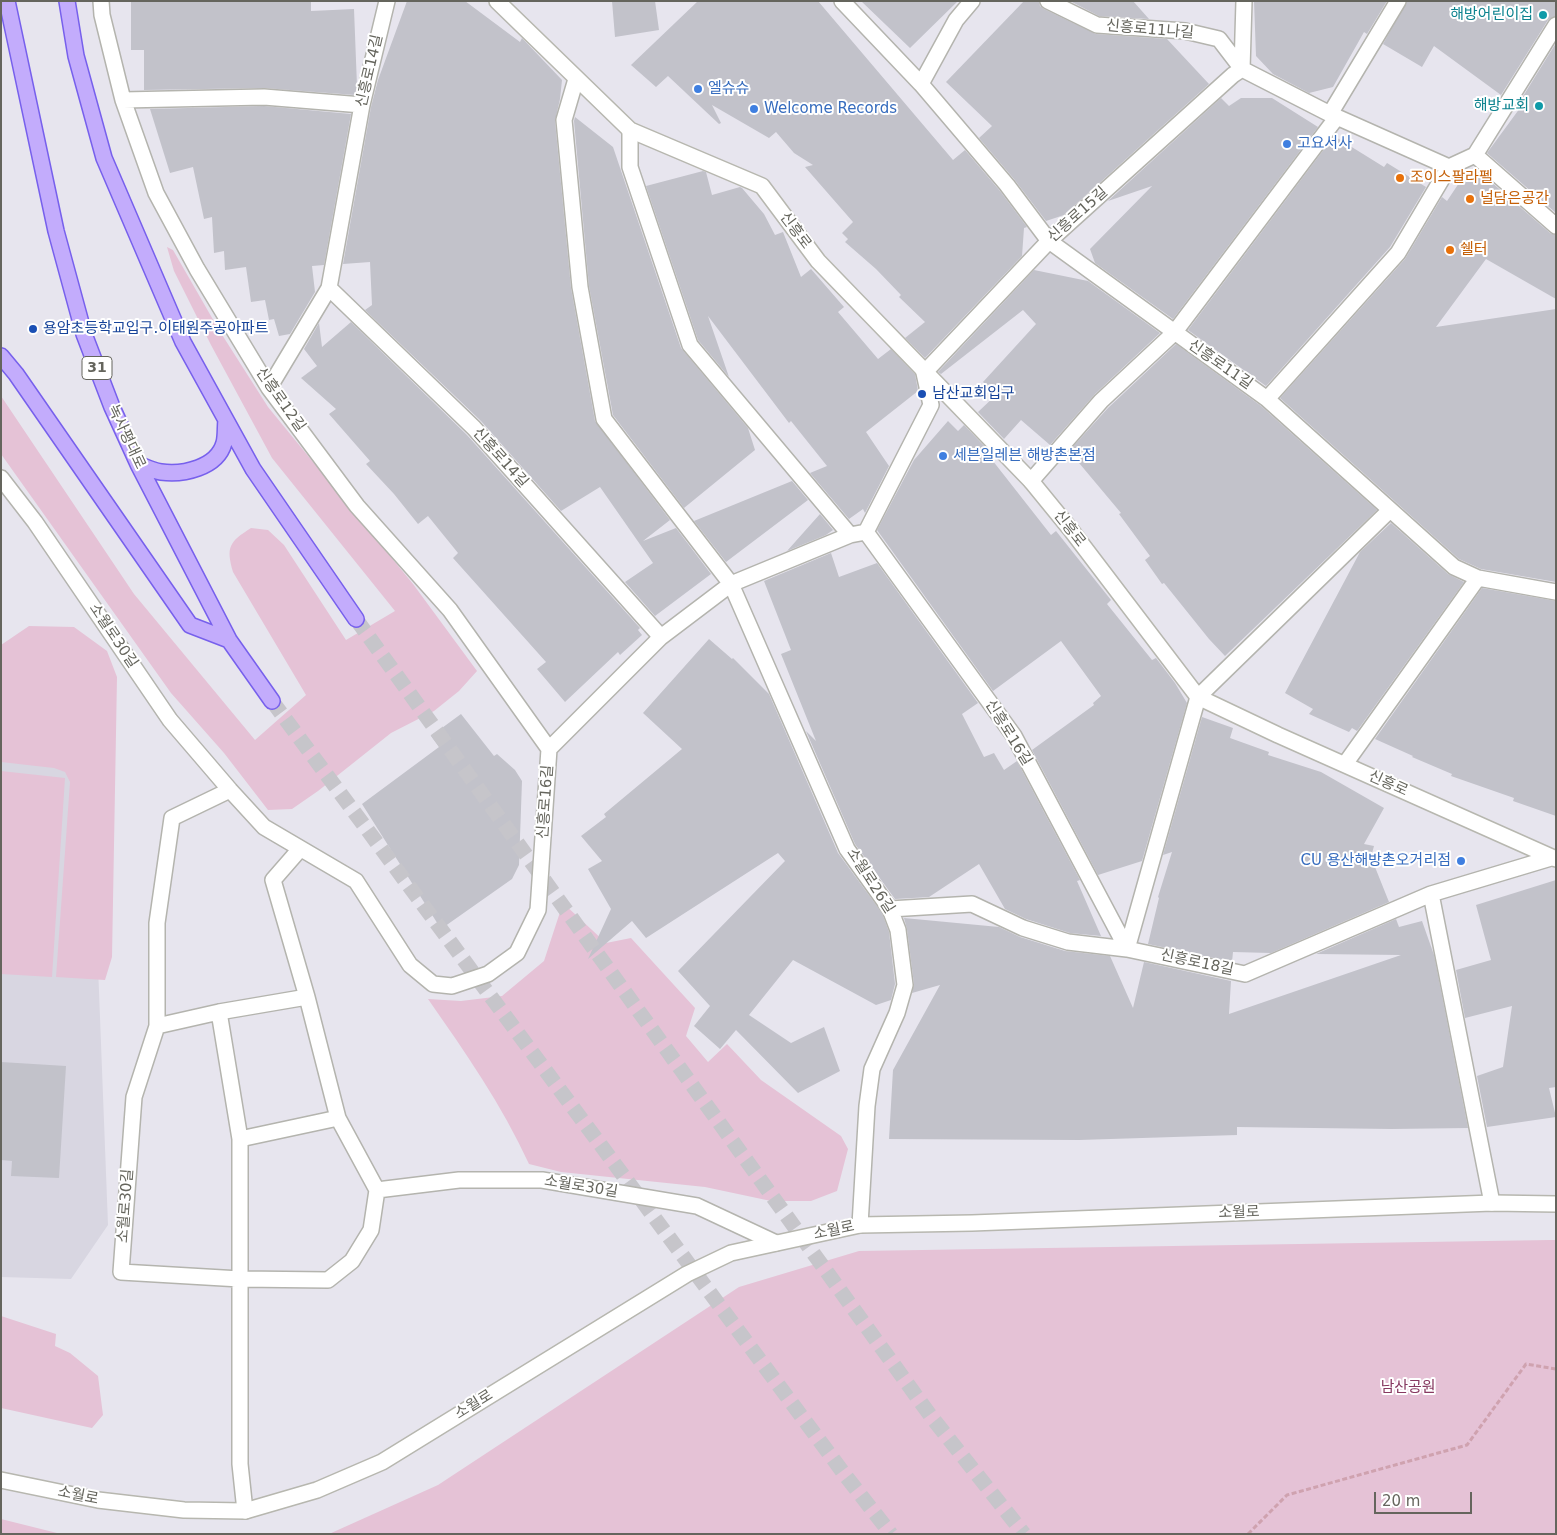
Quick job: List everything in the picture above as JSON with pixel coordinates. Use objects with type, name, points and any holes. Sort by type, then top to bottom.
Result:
[{"type":"main road","name":"녹사평대로","points":[[7,1],[56,231],[84,334],[112,407],[138,464],[229,640],[272,701]]},
{"type":"main road","points":[[67,1],[76,56],[104,158],[183,342],[252,469],[356,619]]},
{"type":"main road","points":[[1,356],[16,374],[190,625],[229,640]]},
{"type":"main road","points":[[138,464],[158,472],[178,473],[198,468],[215,458],[224,444],[226,420]]},
{"type":"street","name":"신흥로12길","points":[[101,1],[102,15],[123,100],[156,193],[196,269],[269,388],[357,506],[450,610],[550,749]]},
{"type":"street","name":"신흥로14길","points":[[269,388],[329,288],[362,105],[387,1]]},
{"type":"street","name":"신흥로","points":[[497,1],[630,130],[762,186],[818,261],[924,373],[1031,481],[1071,530],[1198,697],[1553,858]]},
{"type":"street","name":"신흥로11길","points":[[842,1],[921,84],[1007,185],[1049,242],[1268,399],[1454,567],[1478,578],[1556,592]]},
{"type":"street","points":[[921,84],[956,20],[972,1]]},
{"type":"street","name":"신흥로11나길","points":[[1048,1],[1097,25],[1185,31],[1220,39],[1242,69]]},
{"type":"street","points":[[1244,1],[1242,69],[1334,115],[1449,167]]},
{"type":"street","points":[[1031,481],[1101,401],[1174,333],[1334,115],[1398,1]]},
{"type":"street","points":[[1268,399],[1398,253],[1449,167],[1475,155],[1556,26]]},
{"type":"street","name":"신흥로15길","points":[[924,373],[1049,242],[1242,69]]},
{"type":"street","points":[[576,78],[564,120],[580,287],[604,419],[731,584]]},
{"type":"street","points":[[123,100],[264,97],[362,105]]},
{"type":"street","points":[[630,130],[630,168],[690,346],[850,535]]},
{"type":"street","points":[[1475,155],[1556,226]]},
{"type":"street","name":"신흥로14길","points":[[329,288],[474,428],[661,637]]},
{"type":"street","points":[[866,532],[931,405],[924,373]]},
{"type":"street","name":"소월로30길","points":[[1,478],[35,522],[170,720],[264,827],[300,849]]},
{"type":"street","points":[[1127,949],[1198,697],[1390,510]]},
{"type":"street","name":"신흥로16길","points":[[300,849],[356,881],[410,965],[433,984],[452,986],[488,974],[517,953],[538,910],[550,749],[661,637],[731,584],[850,535],[866,532],[1014,736],[1127,949]]},
{"type":"street","points":[[1345,764],[1478,578]]},
{"type":"street","name":"소월로26길","points":[[731,584],[848,849],[890,909],[898,930],[905,984],[897,1014],[872,1069],[867,1106],[860,1225]]},
{"type":"street","name":"소월로30길","points":[[230,790],[172,818],[157,923],[157,1026],[134,1097],[121,1272],[240,1279],[328,1280],[352,1261],[371,1230],[377,1190],[459,1180],[542,1180],[697,1206],[776,1243]]},
{"type":"street","points":[[300,849],[273,880],[307,997],[338,1118],[377,1190]]},
{"type":"street","name":"신흥로18길","points":[[890,909],[972,904],[1023,928],[1068,942],[1127,949],[1245,974],[1431,894],[1553,858]]},
{"type":"street","points":[[1431,894],[1492,1203]]},
{"type":"street","points":[[157,1026],[219,1012],[307,997]]},
{"type":"street","points":[[219,1012],[240,1139],[240,1464],[245,1511]]},
{"type":"street","points":[[240,1139],[338,1118]]},
{"type":"street","name":"소월로","points":[[1492,1203],[1556,1194]]},
{"type":"street","name":"소월로","points":[[1,1480],[98,1500],[184,1510],[245,1511],[317,1490],[382,1462],[686,1274],[731,1253],[860,1225],[972,1223],[1492,1203],[1556,1204]]},
{"type":"path","points":[[1248,1534],[1287,1495],[1467,1445],[1526,1364],[1556,1369]]},
{"type":"shaded area","points":[[100,674],[96,914],[108,1225],[71,1279],[1,1277],[1,684]]},
{"type":"green space","points":[[167,247],[173,250],[219,330],[268,407],[413,584],[477,671],[459,691],[434,711],[391,733],[318,791],[292,809],[268,810],[224,753],[171,693],[1,454],[1,396],[134,594],[255,740],[306,695],[233,572],[230,551],[231,546],[238,537],[251,528],[268,530],[284,545],[346,640],[395,611],[272,458],[211,345],[174,271]]},
{"type":"green space","points":[[29,626],[74,627],[107,651],[117,677],[112,957],[105,980],[56,977],[70,782],[65,772],[54,768],[1,762],[1,645]]},
{"type":"green space","points":[[1,771],[65,778],[52,977],[1,974]]},
{"type":"green space","points":[[563,903],[606,943],[631,938],[695,1008],[686,1036],[708,1062],[727,1044],[761,1080],[841,1136],[848,1149],[837,1191],[811,1201],[771,1201],[705,1187],[561,1172],[529,1164],[495,1100],[428,999],[461,1001],[502,996],[544,961]]},
{"type":"green space","name":"남산공원","points":[[1556,1240],[1556,1534],[329,1534],[438,1485],[739,1287],[859,1251]]},
{"type":"green space","points":[[1,1316],[56,1334],[55,1346],[70,1353],[98,1376],[103,1415],[92,1428],[1,1408]]},
{"type":"green space","points":[[1,1519],[61,1534],[1,1534]]},
{"type":"building","points":[[131,1],[311,1],[311,11],[354,9],[357,86],[355,95],[264,88],[144,90],[144,50],[131,50]]},
{"type":"building","points":[[407,1],[465,1],[520,42],[522,38],[562,80],[555,121],[571,288],[595,421],[670,520],[643,541],[676,528],[711,574],[655,616],[625,582],[653,563],[600,487],[561,511],[481,421],[365,310],[372,305],[370,262],[343,264],[371,107],[378,80]]},
{"type":"building","points":[[612,1],[655,1],[659,30],[615,37]]},
{"type":"building","points":[[698,1],[818,1],[953,160],[965,150],[1000,191],[1027,227],[1024,228],[1022,256],[925,358],[905,338],[925,322],[899,297],[901,295],[876,269],[845,242],[848,239],[842,233],[853,222],[805,167],[813,165],[794,153],[776,132],[769,138],[712,105],[721,123],[719,124],[668,76],[656,87],[631,65]]},
{"type":"building","points":[[861,1],[958,1],[910,48]]},
{"type":"building","points":[[1024,1],[1039,1],[1040,6],[1044,9],[1096,34],[1167,39],[1209,84],[1064,215],[1046,221],[979,138],[992,126],[946,82]]},
{"type":"building","points":[[1070,1],[1133,1],[1149,19],[1099,16]]},
{"type":"building","points":[[1254,1],[1387,1],[1367,34],[1364,32],[1333,87],[1309,93],[1273,74],[1256,56]]},
{"type":"building","points":[[1407,1],[1556,1],[1556,16],[1548,20],[1501,95],[1434,46],[1422,67],[1383,44]]},
{"type":"building","name":"해방교회","points":[[1556,43],[1556,213],[1487,153],[1520,108],[1517,106]]},
{"type":"building","points":[[1221,98],[1229,106],[1241,98],[1272,98],[1318,127],[1173,319],[1095,263],[1090,249],[1152,186],[1108,201]]},
{"type":"building","points":[[264,106],[351,114],[324,265],[312,266],[315,292],[290,334],[279,336],[274,319],[269,320],[265,300],[251,302],[246,267],[225,270],[224,251],[214,253],[212,217],[204,219],[193,167],[170,173],[150,109]]},
{"type":"building","points":[[575,117],[613,147],[681,348],[748,428],[755,450],[684,508],[613,415],[589,286]]},
{"type":"building","points":[[1334,136],[1384,167],[1387,163],[1426,187],[1390,247],[1266,386],[1188,330]]},
{"type":"building","points":[[1475,168],[1550,233],[1556,235],[1556,299],[1486,259],[1436,327],[1556,309],[1556,582],[1481,569],[1459,559],[1280,398],[1405,259],[1442,197],[1447,201],[1459,183],[1462,185]]},
{"type":"building","points":[[703,171],[706,172],[712,195],[742,188],[764,214],[775,235],[783,232],[801,277],[811,269],[844,307],[838,312],[878,359],[891,349],[915,374],[918,391],[866,432],[889,466],[865,513],[863,509],[849,519],[810,473],[827,466],[791,421],[789,423],[708,316],[729,377],[698,340],[646,186]]},
{"type":"building","points":[[1034,270],[1088,281],[1160,333],[1095,394],[1050,445],[1021,420],[1004,439],[978,412],[997,394],[983,382],[1036,324],[1023,310],[941,374],[938,372]]},
{"type":"building","points":[[351,322],[467,435],[640,628],[638,630],[642,635],[620,655],[618,652],[565,702],[537,669],[546,662],[453,558],[458,553],[428,516],[418,524],[394,494],[366,464],[370,461],[329,414],[336,409],[301,378],[317,366],[304,349],[319,323],[322,347]]},
{"type":"building","points":[[1176,344],[1261,406],[1377,510],[1225,656],[1164,583],[1162,584],[1145,560],[1150,556],[1119,514],[1121,513],[1069,451],[1108,408]]},
{"type":"building","points":[[948,421],[958,431],[964,425],[991,453],[989,456],[1051,535],[1056,531],[1111,600],[1107,604],[1152,660],[1156,658],[1187,703],[1142,861],[1098,875],[1032,750],[1094,705],[1093,703],[1101,696],[1061,641],[993,691],[877,530],[914,460]]},
{"type":"building","points":[[792,481],[808,500],[726,562],[694,521]]},
{"type":"building","points":[[820,514],[833,530],[826,535],[787,551]]},
{"type":"building","points":[[1391,523],[1448,574],[1464,582],[1357,731],[1352,728],[1349,732],[1309,714],[1313,709],[1285,693],[1360,552]]},
{"type":"building","points":[[831,553],[839,577],[877,563],[978,703],[962,714],[984,757],[994,753],[1004,770],[1017,761],[1080,880],[1077,881],[1101,936],[1070,933],[1026,919],[1005,909],[979,864],[929,897],[895,899],[855,844],[806,731],[816,741],[781,654],[791,650],[764,581]]},
{"type":"building","points":[[1482,588],[1556,601],[1556,816],[1513,801],[1514,798],[1451,776],[1452,774],[1375,739]]},
{"type":"building","points":[[709,639],[733,658],[769,694],[838,853],[882,913],[889,932],[895,984],[891,1000],[876,1005],[793,960],[749,1015],[791,1043],[824,1027],[840,1071],[798,1093],[736,1030],[720,1049],[694,1026],[710,1006],[678,971],[785,861],[778,853],[646,938],[632,921],[588,959],[611,909],[588,869],[602,861],[581,836],[606,817],[604,814],[682,749],[643,713]]},
{"type":"building","points":[[461,714],[494,756],[497,754],[515,770],[522,781],[519,865],[512,879],[441,929],[362,804],[439,747],[431,736]]},
{"type":"building","points":[[1202,717],[1233,728],[1230,738],[1269,752],[1268,755],[1321,772],[1384,808],[1364,844],[1374,846],[1371,857],[1389,902],[1271,953],[1233,952],[1232,962],[1148,944],[1158,897],[1172,852],[1163,855]]},
{"type":"building","points":[[1556,880],[1556,1087],[1549,1088],[1556,1117],[1487,1127],[1477,1076],[1503,1067],[1512,1006],[1465,1018],[1456,970],[1491,960],[1476,905]]},
{"type":"building","points":[[904,918],[999,927],[1020,937],[1065,951],[1110,956],[1133,1008],[1144,962],[1231,981],[1229,1014],[1401,955],[1316,954],[1396,919],[1399,927],[1422,921],[1434,955],[1468,1128],[1237,1127],[1237,1135],[1079,1140],[889,1139],[893,1070],[940,985],[912,993],[914,984]]},
{"type":"building","points":[[1,1062],[66,1066],[59,1178],[11,1176],[12,1161],[1,1160]]},
{"type":"tunnel","points":[[356,619],[930,1415],[1024,1534]]},
{"type":"tunnel","points":[[272,701],[845,1475],[891,1534]]},
{"type":"place","name":"해방어린이집","points":[[1543,15]]},
{"type":"place","name":"엘슈슈","points":[[698,89]]},
{"type":"place","name":"해방교회","points":[[1539,106]]},
{"type":"place","name":"Welcome Records","points":[[754,109]]},
{"type":"place","name":"고요서사","points":[[1287,144]]},
{"type":"place","name":"조이스팔라펠","points":[[1400,178]]},
{"type":"place","name":"널담은공간","points":[[1470,199]]},
{"type":"place","name":"쉘터","points":[[1450,250]]},
{"type":"place","name":"용암초등학교입구.이태원주공아파트","points":[[33,329]]},
{"type":"place","name":"남산교회입구","points":[[922,394]]},
{"type":"place","name":"세븐일레븐 해방촌본점","points":[[943,456]]},
{"type":"place","name":"CU 용산해방촌오거리점","points":[[1461,861]]}]
